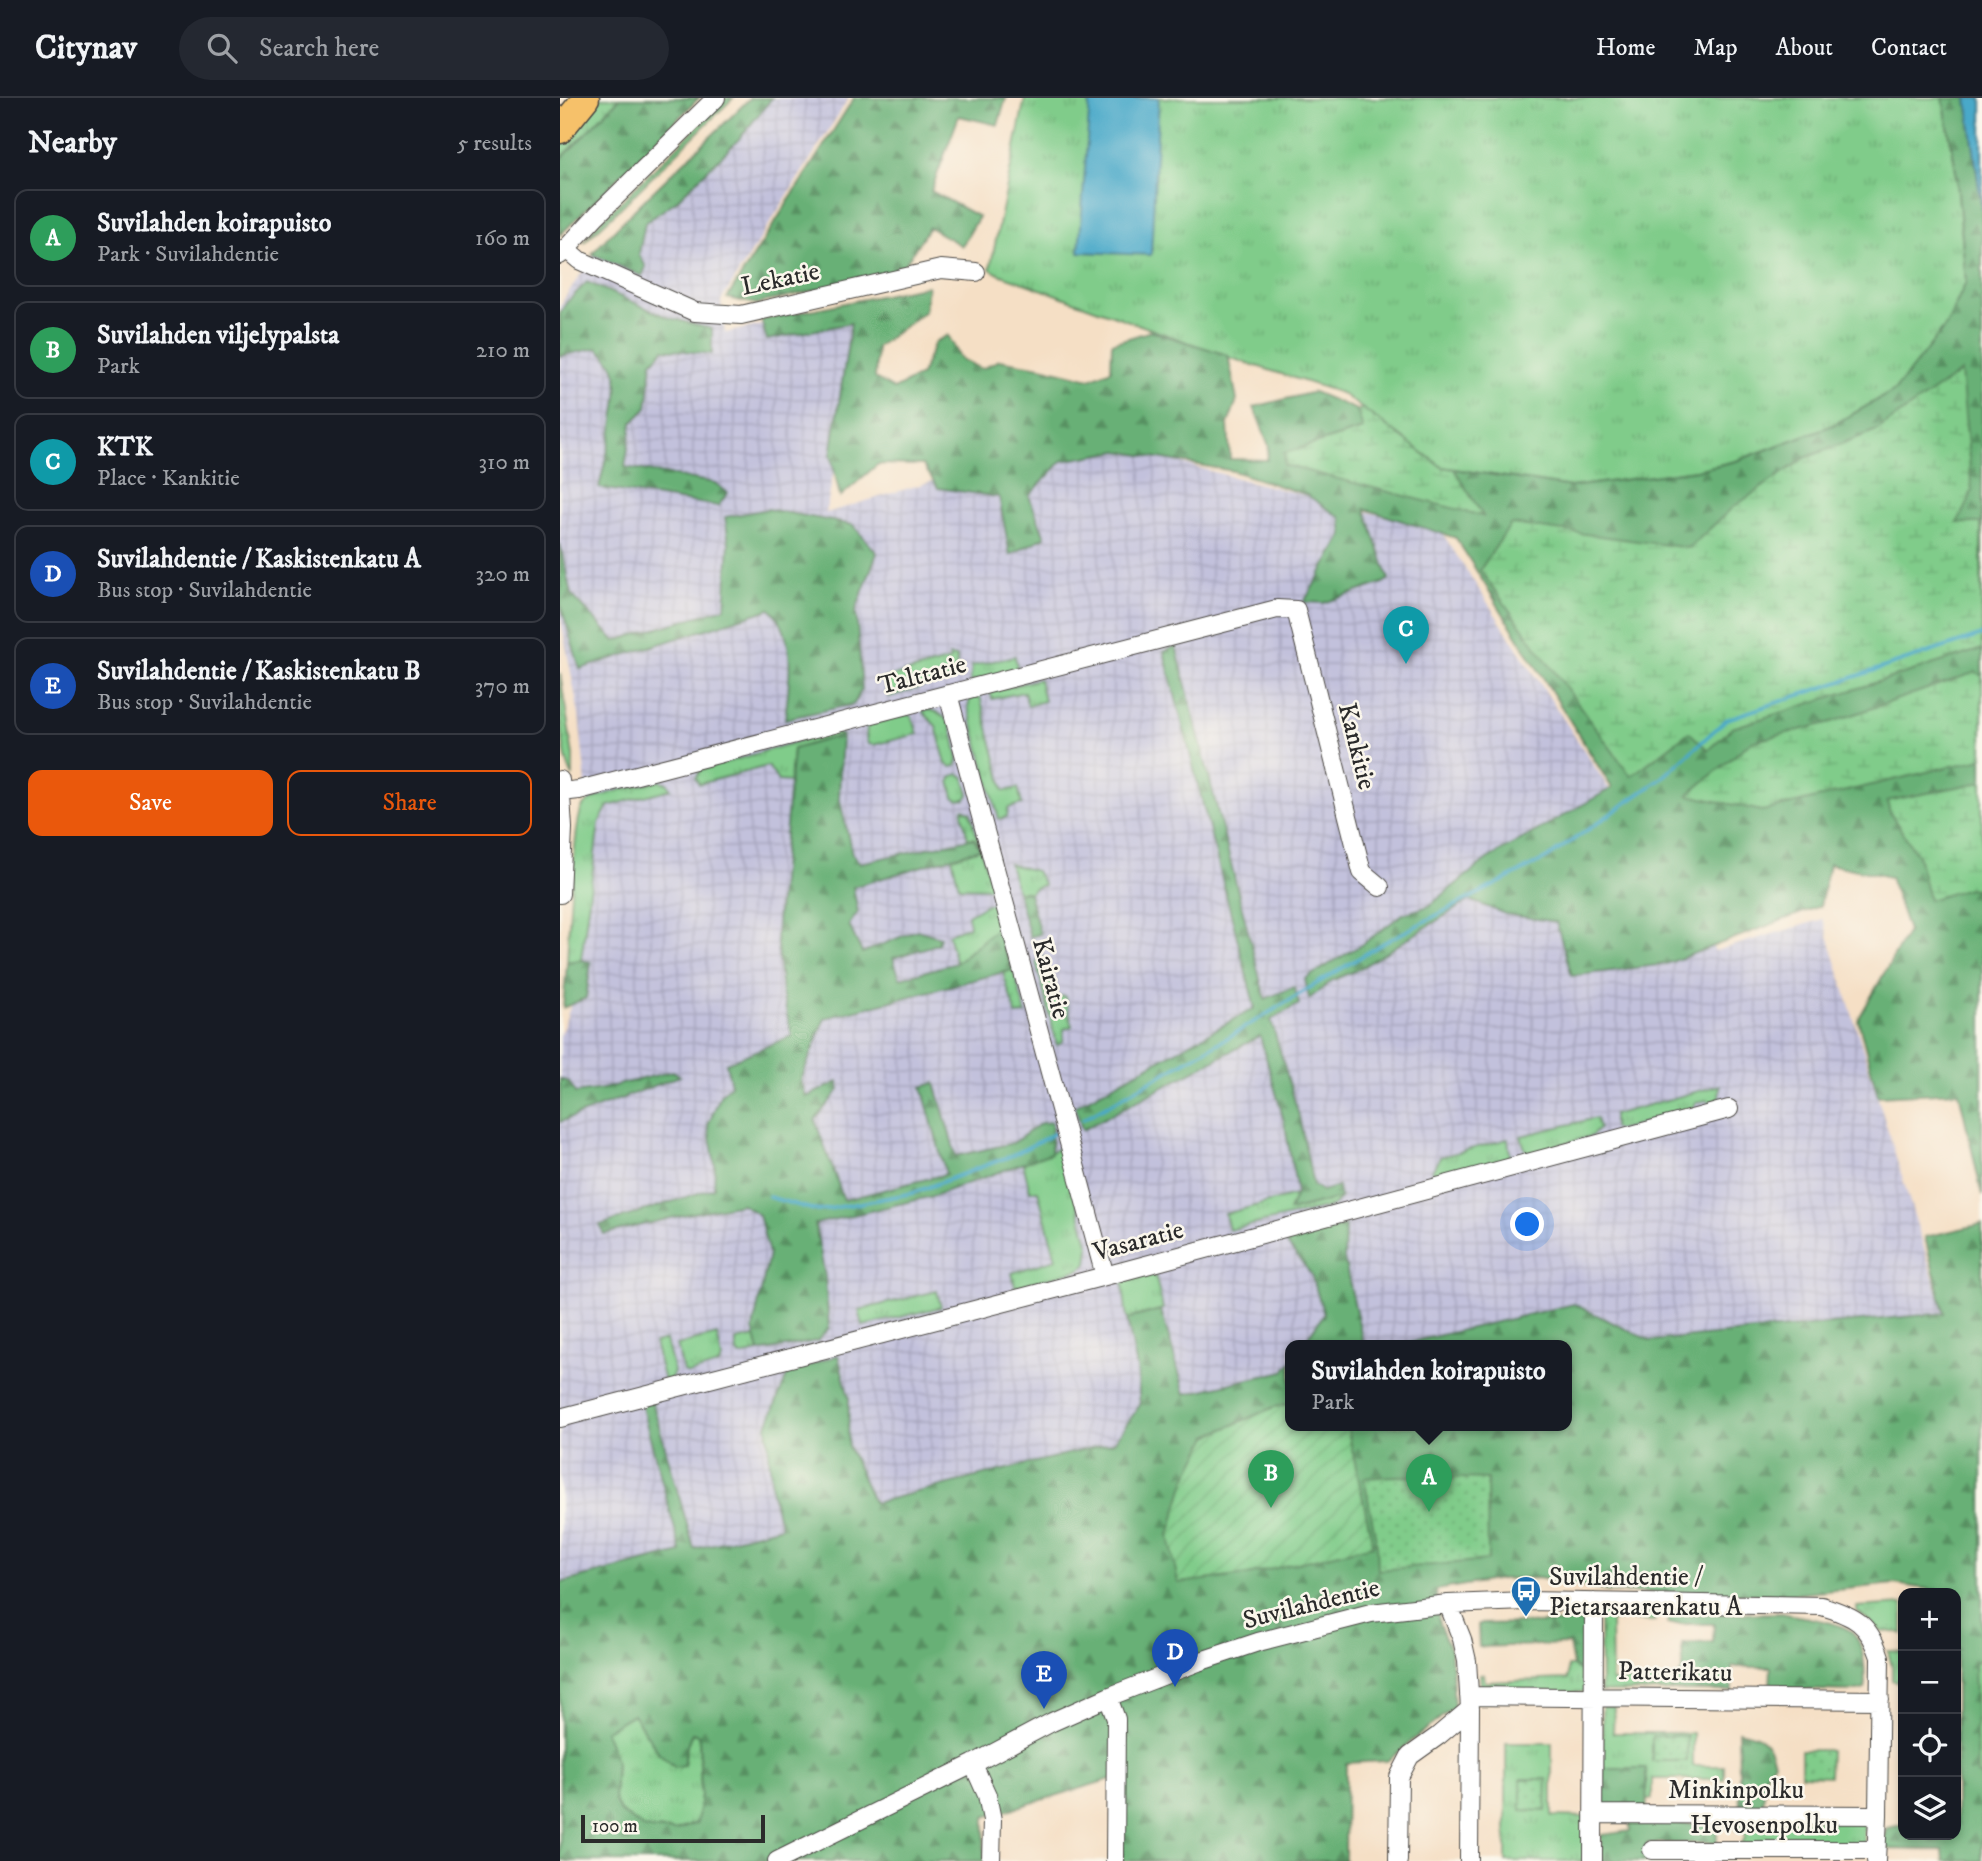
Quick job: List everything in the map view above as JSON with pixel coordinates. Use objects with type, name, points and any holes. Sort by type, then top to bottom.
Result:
[{"type":"highway","points":[[560,130],[586,98]]},
{"type":"street","points":[[563,252],[716,98]]},
{"type":"street","name":"Lekatie","points":[[563,252],[695,312],[741,315],[941,269],[976,272]]},
{"type":"street","name":"Talttatie","points":[[561,786],[579,790],[1277,609],[1296,610]]},
{"type":"street","name":"Kankitie","points":[[1296,610],[1362,872],[1380,887]]},
{"type":"street","name":"Kairatie","points":[[948,694],[1105,1276]]},
{"type":"street","points":[[560,894],[563,828],[561,786]]},
{"type":"street","name":"Vasaratie","points":[[560,1418],[1729,1109]]},
{"type":"street","name":"Suvilahdentie","points":[[777,1861],[1052,1722],[1108,1698],[1198,1662],[1258,1642],[1371,1613],[1448,1604],[1525,1601],[1822,1606],[1847,1613],[1873,1637],[1880,1657],[1880,1700]]},
{"type":"street","points":[[1593,1861],[1594,1602]]},
{"type":"street","points":[[1448,1604],[1462,1639],[1467,1661],[1469,1861]]},
{"type":"street","name":"Patterikatu","points":[[1469,1703],[1594,1696],[1880,1700]]},
{"type":"street","points":[[1108,1698],[1116,1719],[1115,1861]]},
{"type":"street","points":[[1876,1856],[1880,1700]]},
{"type":"street","points":[[1398,1861],[1399,1777],[1410,1756],[1438,1736],[1469,1703]]},
{"type":"street","points":[[973,1764],[987,1795],[992,1820],[991,1861]]},
{"type":"street","name":"Minkinpolku","points":[[1593,1814],[1878,1815]]},
{"type":"street","name":"Hevosenpolku","points":[[1653,1850],[1876,1856]]},
{"type":"shaded area","points":[[756,98],[849,98],[721,301],[725,333],[865,302],[826,513],[1080,437],[1441,531],[1715,951],[1823,919],[1944,1313],[1650,1341],[1574,1304],[1420,1340],[1285,1340],[1285,1371],[1140,1405],[1114,1442],[560,1583],[560,1036],[575,993],[591,836],[579,715],[560,615],[560,307],[601,245]]},
{"type":"green space","points":[[597,98],[620,98],[560,160],[560,146]]},
{"type":"green space","points":[[620,98],[699,98],[560,235],[560,160]]},
{"type":"green space","points":[[727,98],[733,98],[584,242],[594,228]]},
{"type":"green space","points":[[750,98],[772,98],[739,139],[676,201],[645,223],[639,254],[646,267],[642,276],[592,254],[630,214]]},
{"type":"green space","points":[[854,98],[1006,98],[998,125],[959,116],[931,191],[979,217],[962,246],[929,227],[901,270],[756,304],[727,298]]},
{"type":"green space","points":[[1025,98],[1943,98],[1956,170],[1966,282],[1947,324],[1895,390],[1833,425],[1736,461],[1696,470],[1571,487],[1442,467],[1341,393],[1231,358],[990,269]]},
{"type":"green space","points":[[1943,98],[1967,98],[1982,211],[1982,1195],[1959,1092],[1878,1096],[1858,1020],[1908,931],[1890,877],[1829,864],[1820,906],[1666,964],[1572,976],[1556,922],[1505,914],[1470,900],[1359,969],[1333,980],[1309,999],[1305,979],[1364,943],[1403,914],[1429,906],[1487,859],[1612,788],[1456,538],[1365,509],[1389,579],[1324,603],[1304,602],[1343,535],[1341,518],[1307,495],[1233,471],[1118,451],[1062,461],[1029,496],[1045,537],[1010,555],[999,497],[938,488],[923,465],[878,464],[840,497],[831,455],[851,323],[767,340],[761,320],[928,286],[925,311],[877,347],[875,378],[894,389],[921,375],[935,342],[948,335],[961,359],[982,369],[999,360],[1090,379],[1111,370],[1112,343],[1151,331],[1228,355],[1237,400],[1228,424],[1230,459],[1267,460],[1269,446],[1254,407],[1314,392],[1357,410],[1363,429],[1285,453],[1482,516],[1454,469],[1571,487],[1696,470],[1736,461],[1833,425],[1895,390],[1947,324],[1966,282],[1956,170]]},
{"type":"green space","points":[[587,282],[667,317],[712,329],[712,354],[664,349],[652,362],[647,408],[632,423],[625,467],[715,483],[728,493],[718,506],[599,488],[615,413],[616,374],[609,360],[597,348],[560,356],[560,313]]},
{"type":"green space","points":[[1961,372],[1972,491],[1957,523],[1981,523],[1982,649],[1732,728],[1708,750],[1689,732],[1631,776],[1480,570],[1511,524],[1689,548],[1732,508],[1805,458],[1877,430]]},
{"type":"green space","points":[[1363,409],[1442,467],[1454,469],[1483,516],[1284,465],[1285,453],[1363,429],[1357,410]]},
{"type":"green space","points":[[768,509],[853,525],[877,553],[856,610],[862,688],[854,704],[785,719],[790,661],[788,646],[785,632],[770,609],[580,669],[560,603],[560,544],[571,594],[615,641],[725,608],[729,543],[725,517]]},
{"type":"green space","points":[[1176,646],[1265,999],[1294,987],[1299,1004],[1271,1020],[1299,1116],[1313,1185],[1322,1191],[1338,1186],[1340,1198],[1289,1211],[1297,1191],[1284,1121],[1260,1036],[1082,1130],[1075,1106],[1255,1008],[1164,652]]},
{"type":"green space","points":[[949,656],[957,657],[956,677],[889,697],[883,679],[950,660]]},
{"type":"green space","points":[[1015,656],[1017,667],[970,682],[972,666]]},
{"type":"green space","points":[[1976,672],[1982,676],[1982,759],[1762,811],[1688,795],[1751,742],[1832,722]]},
{"type":"green space","points":[[560,673],[573,755],[573,777],[563,742]]},
{"type":"green space","points":[[1039,679],[1044,701],[1028,706],[1024,692],[992,699],[990,692]]},
{"type":"green space","points":[[980,696],[1004,791],[1018,788],[1022,804],[1008,808],[1007,817],[999,819],[968,707],[970,699]]},
{"type":"green space","points":[[930,710],[948,722],[954,736],[958,760],[956,766],[946,764],[936,726],[922,711]]},
{"type":"green space","points":[[907,714],[912,717],[918,734],[868,744],[867,725]]},
{"type":"green space","points":[[834,731],[842,735],[793,749],[790,782],[778,781],[768,766],[699,784],[696,778],[700,770]]},
{"type":"green space","points":[[842,735],[839,796],[852,854],[860,863],[974,838],[980,849],[853,887],[858,912],[849,925],[862,953],[917,930],[940,937],[938,944],[893,958],[900,978],[956,963],[996,929],[1012,970],[825,1018],[801,1080],[806,1097],[838,1082],[839,1090],[815,1120],[844,1200],[946,1174],[922,1087],[935,1083],[956,1156],[1013,1143],[1041,1123],[1052,1122],[1051,1153],[933,1196],[815,1224],[825,1277],[829,1328],[817,1341],[759,1352],[753,1329],[769,1254],[759,1215],[742,1204],[604,1234],[600,1225],[714,1188],[715,1165],[708,1125],[721,1094],[731,1085],[726,1063],[792,1036],[782,993],[776,935],[793,749]]},
{"type":"green space","points":[[959,774],[964,777],[969,794],[966,799],[959,800],[954,797],[950,781],[952,776]]},
{"type":"green space","points":[[659,781],[667,783],[671,789],[608,806],[599,823],[581,960],[567,962],[574,854],[583,806],[607,794]]},
{"type":"green space","points":[[1982,782],[1982,890],[1968,888],[1929,900],[1918,856],[1890,813],[1887,801]]},
{"type":"green space","points":[[963,809],[970,812],[992,888],[959,887],[952,858],[980,849],[974,838],[968,839]]},
{"type":"green space","points":[[1009,864],[1036,871],[1044,885],[1029,893],[1023,891],[1018,894]]},
{"type":"green space","points":[[1023,891],[1029,893],[1040,934],[1030,937],[1018,894]]},
{"type":"green space","points":[[987,904],[994,904],[1026,1014],[1016,1015],[1003,973],[1012,970],[996,930],[956,963],[948,934],[969,926],[968,915]]},
{"type":"green space","points":[[1045,957],[1056,997],[1065,996],[1072,1026],[1064,1029],[1063,1041],[1057,1045],[1036,962]]},
{"type":"green space","points":[[567,962],[591,962],[586,998],[563,1008]]},
{"type":"green space","points":[[673,1071],[680,1076],[560,1122],[560,1079],[569,1082],[575,1093]]},
{"type":"green space","points":[[1720,1085],[1719,1099],[1711,1103],[1706,1100],[1696,1103],[1691,1110],[1618,1130],[1613,1128],[1613,1115]]},
{"type":"green space","points":[[1596,1118],[1599,1129],[1591,1136],[1531,1153],[1525,1150],[1521,1136]]},
{"type":"green space","points":[[1508,1139],[1509,1159],[1436,1179],[1432,1171],[1440,1157]]},
{"type":"green space","points":[[1062,1147],[1089,1247],[1087,1264],[1078,1270],[1015,1287],[1012,1273],[1056,1259],[1038,1191],[1030,1191],[1023,1163]]},
{"type":"green space","points":[[1295,1195],[1290,1211],[1340,1198],[1333,1206],[1229,1230],[1225,1214]]},
{"type":"green space","points":[[1982,1224],[1982,1861],[1944,1861],[1943,1850],[1882,1849],[1886,1828],[1898,1826],[1898,1840],[1961,1840],[1961,1588],[1921,1588],[1894,1584],[1788,1595],[1610,1592],[1538,1578],[1501,1579],[1436,1590],[1439,1624],[1451,1652],[1454,1707],[1387,1761],[1346,1763],[1345,1861],[1122,1861],[1121,1776],[985,1817],[984,1861],[560,1861],[560,1583],[681,1552],[641,1404],[652,1401],[694,1549],[781,1527],[772,1493],[767,1426],[788,1373],[838,1355],[849,1398],[848,1446],[874,1503],[1114,1442],[1140,1405],[1137,1368],[1127,1319],[1161,1310],[1185,1394],[1285,1370],[1285,1405],[1208,1436],[1372,1545],[1348,1431],[1572,1431],[1572,1340],[1420,1340],[1574,1304],[1651,1341],[1944,1313],[1925,1237]],"holes":[[[633,1714],[659,1753],[675,1767],[684,1765],[692,1733],[699,1735],[701,1795],[697,1823],[675,1831],[644,1828],[620,1812],[614,1799],[616,1761],[605,1731]]]},
{"type":"green space","points":[[1345,1225],[1344,1259],[1363,1340],[1306,1340],[1324,1314],[1311,1274],[1284,1240]]},
{"type":"green space","points":[[1154,1269],[1163,1309],[1127,1319],[1122,1277]]},
{"type":"green space","points":[[937,1291],[941,1307],[863,1326],[859,1310]]},
{"type":"green space","points":[[717,1335],[722,1359],[718,1365],[688,1374],[683,1371],[677,1345]]},
{"type":"green space","points":[[756,1337],[759,1352],[740,1356],[737,1353],[736,1341]]},
{"type":"green space","points":[[666,1340],[674,1372],[670,1380],[664,1381],[654,1343]]},
{"type":"green space","points":[[1285,1405],[1285,1431],[1348,1431],[1373,1545],[1247,1575],[1178,1583],[1169,1535],[1185,1481],[1208,1436]]},
{"type":"green space","points":[[1395,1476],[1487,1479],[1488,1560],[1378,1570],[1377,1545],[1364,1478]]},
{"type":"green space","points":[[1898,1604],[1898,1633],[1880,1630],[1857,1611],[1857,1607]]},
{"type":"green space","points":[[1604,1611],[1614,1611],[1619,1616],[1619,1620],[1611,1620],[1612,1681],[1676,1681],[1670,1691],[1601,1692],[1600,1615]]},
{"type":"green space","points":[[1632,1613],[1655,1613],[1655,1621],[1632,1621]]},
{"type":"green space","points":[[1782,1613],[1832,1623],[1855,1635],[1863,1654],[1865,1689],[1770,1689],[1771,1667],[1732,1667],[1732,1691],[1670,1691],[1683,1669],[1682,1644],[1713,1642],[1714,1624],[1668,1624],[1669,1615]]},
{"type":"green space","points":[[1587,1622],[1586,1674],[1573,1666],[1569,1644],[1479,1647],[1478,1624]]},
{"type":"green space","points":[[1888,1651],[1898,1652],[1897,1683],[1892,1680]]},
{"type":"green space","points":[[1982,1660],[1982,1778],[1977,1775],[1974,1662]]},
{"type":"green space","points":[[1568,1666],[1586,1674],[1587,1692],[1481,1691],[1480,1674],[1484,1674],[1485,1682],[1568,1679]]},
{"type":"green space","points":[[1602,1707],[1614,1707],[1613,1733],[1693,1733],[1693,1766],[1724,1766],[1724,1779],[1652,1779],[1652,1799],[1646,1799],[1646,1768],[1603,1768]]},
{"type":"green space","points":[[634,1714],[659,1753],[684,1765],[692,1733],[699,1735],[701,1795],[697,1823],[675,1831],[643,1828],[620,1811],[614,1799],[616,1761],[604,1731]]},
{"type":"green space","points":[[1738,1731],[1762,1739],[1774,1762],[1766,1773],[1763,1804],[1758,1809],[1740,1809]]},
{"type":"green space","points":[[1652,1736],[1687,1736],[1687,1761],[1652,1761]]},
{"type":"green space","points":[[1506,1743],[1552,1743],[1552,1816],[1588,1817],[1588,1861],[1506,1861]]},
{"type":"green space","points":[[1801,1750],[1830,1750],[1829,1776],[1801,1775]]},
{"type":"green space","points":[[1603,1768],[1646,1768],[1647,1823],[1717,1824],[1717,1843],[1647,1843],[1647,1861],[1601,1861],[1601,1835],[1630,1831],[1629,1808],[1601,1808]]},
{"type":"green space","points":[[1521,1779],[1547,1779],[1546,1811],[1521,1810]]},
{"type":"green space","points":[[1737,1820],[1864,1821],[1864,1848],[1740,1846],[1745,1832],[1736,1830]]},
{"type":"water","points":[[1090,98],[1159,98],[1151,255],[1079,252]]},
{"type":"water","points":[[1967,98],[1982,98],[1982,211]]},
{"type":"waterway","points":[[1083,1119],[1229,1037],[1385,942],[1547,858],[1661,779],[1727,719],[1982,635]]},
{"type":"waterway","points":[[769,1197],[818,1211],[913,1193],[1013,1155],[1055,1133]]},
{"type":"place","name":"KTK","points":[[1406,664]]},
{"type":"place","name":"Suvilahden viljelypalsta","points":[[1271,1508]]},
{"type":"place","name":"Suvilahden koirapuisto","points":[[1429,1512]]},
{"type":"place","name":"Suvilahdentie / Pietarsaarenkatu A","points":[[1526,1618]]},
{"type":"place","name":"Suvilahdentie / Kaskistenkatu A","points":[[1175,1687]]},
{"type":"place","name":"Suvilahdentie / Kaskistenkatu B","points":[[1044,1709]]}]
